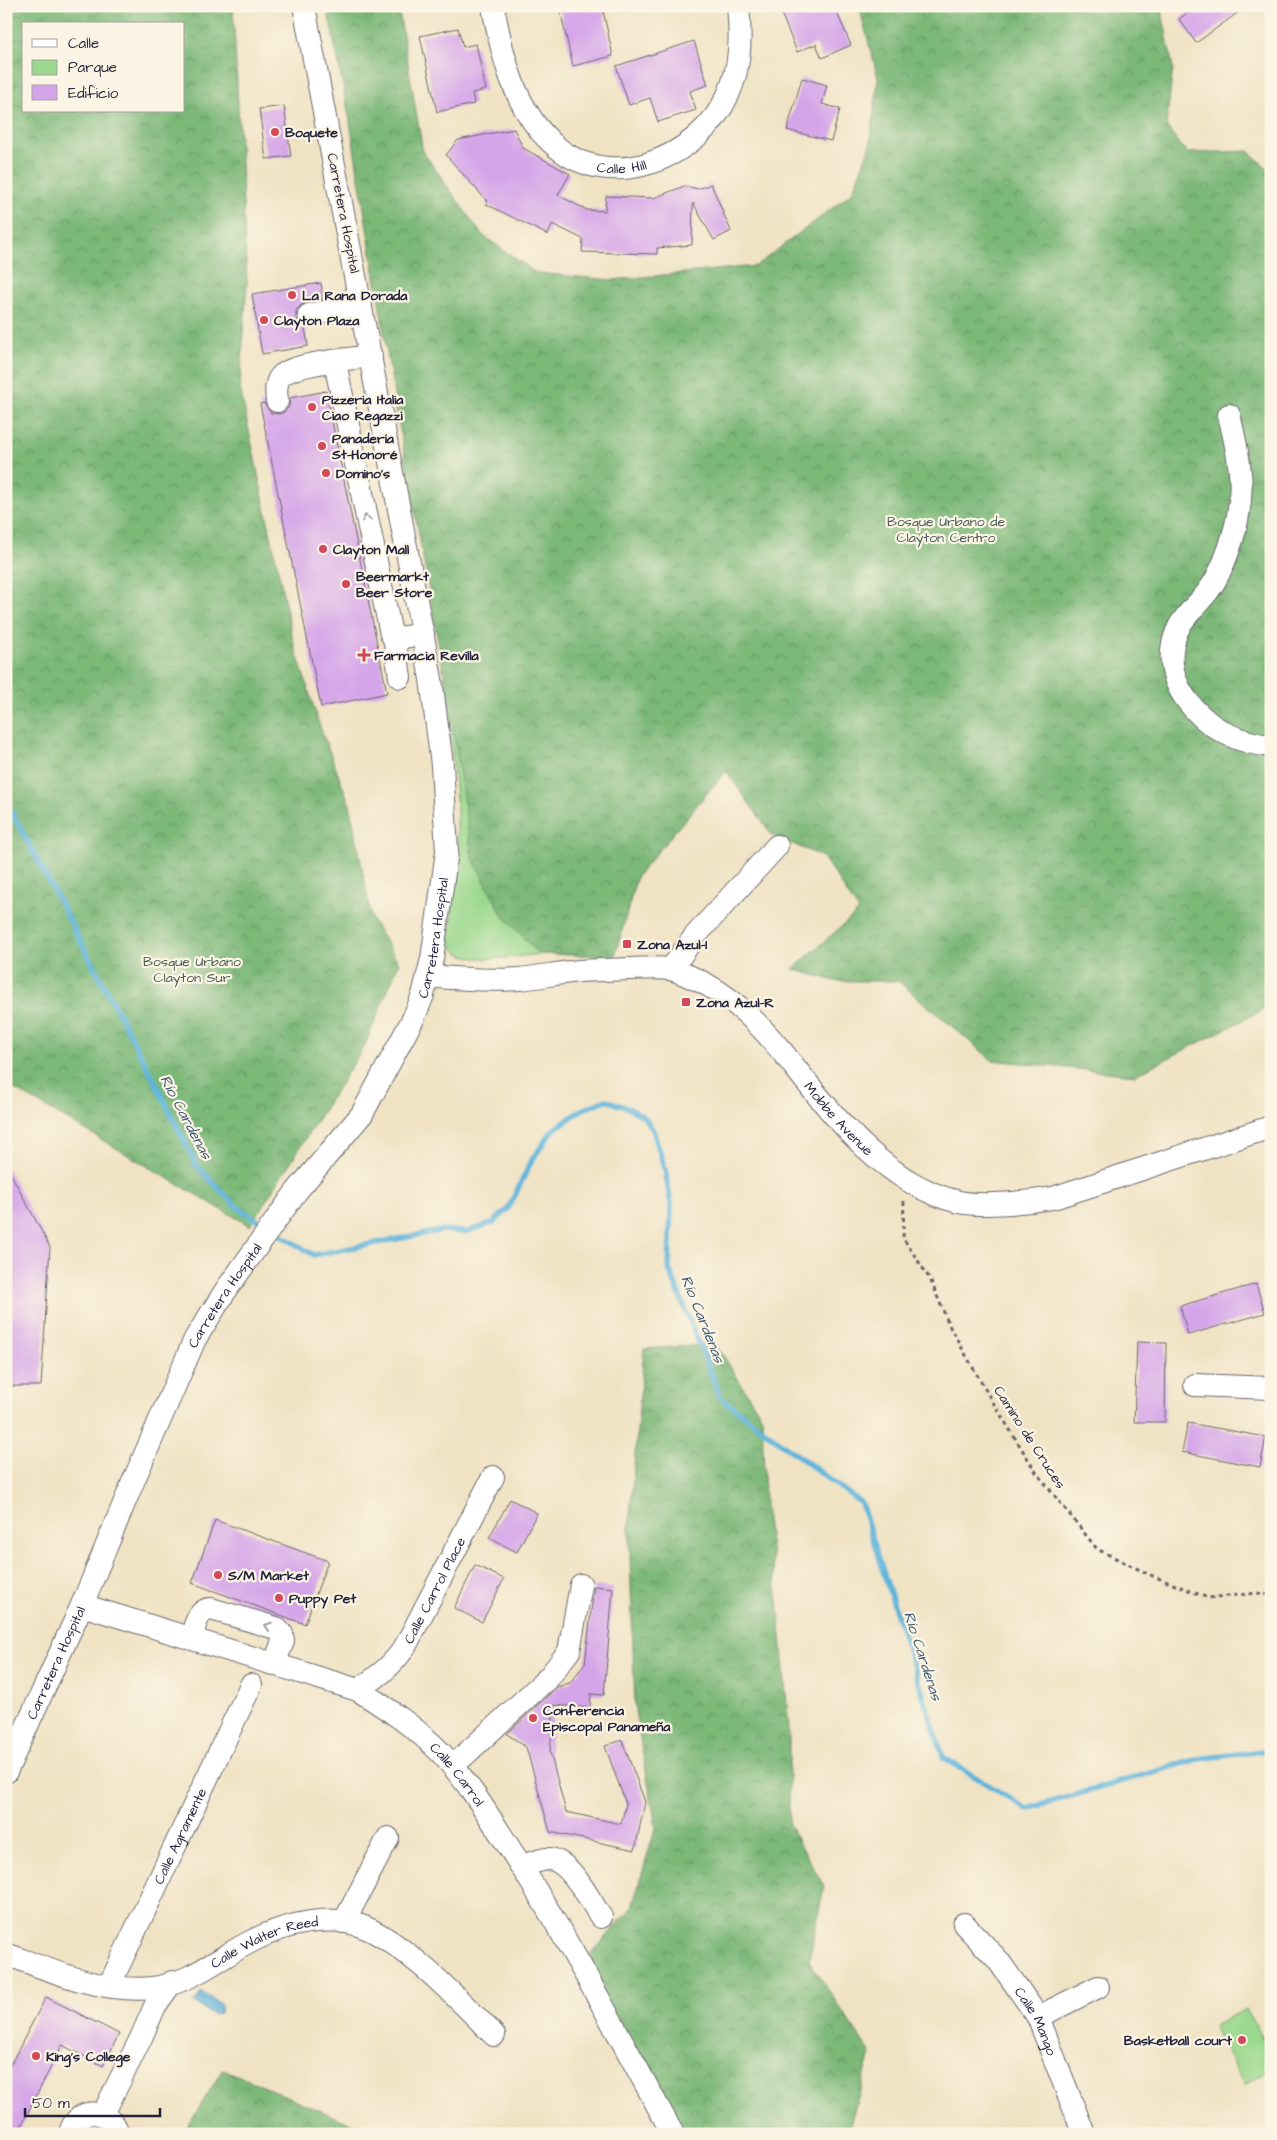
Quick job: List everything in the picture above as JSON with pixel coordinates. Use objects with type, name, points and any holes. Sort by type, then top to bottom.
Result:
[{"type":"street","name":"Carretera Hospital","points":[[6,1772],[82,1605],[195,1339],[226,1290],[296,1192],[362,1114],[414,1017],[423,995],[436,934],[447,851],[438,726],[423,634],[304,6]]},
{"type":"street","name":"Calle Hill","points":[[493,6],[503,55],[511,78],[532,119],[552,143],[569,155],[605,167],[624,168],[663,159],[696,139],[709,126],[729,94],[740,56],[738,6]]},
{"type":"street","points":[[309,315],[361,304]]},
{"type":"street","points":[[277,401],[276,388],[283,374],[297,368],[371,356]]},
{"type":"street","points":[[335,362],[391,634],[394,637],[400,677]]},
{"type":"street","points":[[1229,415],[1238,447],[1242,480],[1239,512],[1221,570],[1209,590],[1180,626],[1174,640],[1171,662],[1177,686],[1185,700],[1198,714],[1213,726],[1229,735],[1256,744],[1271,746]]},
{"type":"street","points":[[394,637],[423,634]]},
{"type":"street","points":[[671,969],[695,936],[777,846]]},
{"type":"street","points":[[436,934],[447,959],[461,972],[478,980]]},
{"type":"street","name":"Mobbe Avenue","points":[[428,976],[478,980],[520,978],[578,971],[671,969],[712,987],[730,999],[771,1038],[848,1131],[887,1165],[904,1178],[929,1191],[961,1202],[1027,1202],[1053,1198],[1271,1128]]},
{"type":"street","points":[[414,1017],[428,1003],[444,992],[478,980]]},
{"type":"street","points":[[1194,1385],[1271,1388]]},
{"type":"street","name":"Calle Carrol Place","points":[[358,1690],[386,1671],[397,1660],[493,1478]]},
{"type":"street","points":[[453,1766],[550,1677],[560,1664],[568,1651],[581,1585]]},
{"type":"street","name":"Calle Carrol","points":[[82,1605],[358,1690],[407,1723],[453,1766],[479,1800],[521,1866],[673,2134]]},
{"type":"street","points":[[190,1638],[200,1612],[204,1609],[211,1609],[276,1628],[282,1634],[283,1642],[274,1665]]},
{"type":"street","name":"Calle Agramente","points":[[109,1986],[251,1685]]},
{"type":"street","points":[[344,1922],[388,1838]]},
{"type":"street","points":[[521,1866],[548,1859],[568,1867],[600,1917]]},
{"type":"street","name":"Calle Walter Reed","points":[[6,1954],[78,1980],[135,1989],[155,1988],[189,1976],[254,1940],[286,1926],[316,1922],[344,1922],[364,1927],[387,1940],[410,1957],[455,1996],[494,2035]]},
{"type":"street","name":"Calle Mango","points":[[964,1924],[998,1960],[1038,2017],[1084,2134]]},
{"type":"street","points":[[103,2114],[155,2006],[172,1982]]},
{"type":"street","points":[[1038,2017],[1098,1987]]},
{"type":"street","points":[[70,2134],[73,2123],[79,2117],[86,2114],[103,2114],[115,2124],[118,2134]]},
{"type":"path","name":"Camino de Cruces","points":[[904,1196],[903,1238],[930,1280],[950,1327],[988,1396],[1036,1472],[1097,1549],[1148,1574],[1208,1598],[1257,1593],[1271,1595]]},
{"type":"green space","name":"Bosque Urbano Clayton Sur","points":[[6,6],[233,6],[247,282],[240,388],[293,641],[319,724],[350,805],[372,920],[399,963],[365,1045],[250,1226],[6,1084]]},
{"type":"green space","name":"Bosque Urbano de Clayton Centro","points":[[327,6],[398,6],[423,152],[482,235],[536,273],[612,280],[756,266],[852,193],[870,146],[878,78],[859,6],[1161,6],[1173,68],[1166,126],[1187,153],[1248,151],[1271,171],[1271,1001],[1267,1008],[1135,1075],[992,1060],[898,981],[835,981],[793,969],[859,911],[823,857],[772,835],[726,771],[637,876],[615,956],[539,954],[502,914],[472,857],[451,714],[396,407],[349,116]]},
{"type":"green space","points":[[446,686],[451,714],[502,914],[539,954],[508,958],[473,958],[456,951],[450,942],[457,867],[457,808]]},
{"type":"green space","points":[[716,1344],[762,1417],[765,1505],[778,1601],[789,1728],[789,1825],[824,1886],[809,1961],[871,2054],[847,2134],[685,2134],[645,2096],[586,1960],[632,1907],[656,1827],[635,1711],[629,1526],[644,1349]]},
{"type":"green space","name":"Basketball court","points":[[1246,2009],[1271,2055],[1271,2070],[1244,2085],[1213,2026]]},
{"type":"green space","points":[[223,2069],[375,2134],[183,2134]]},
{"type":"water","points":[[201,1992],[221,2004],[220,2013],[214,2015],[195,2003]]},
{"type":"building","points":[[559,6],[602,6],[613,56],[573,66]]},
{"type":"building","points":[[778,6],[834,6],[851,45],[822,58],[816,44],[797,52]]},
{"type":"building","points":[[1197,6],[1247,6],[1196,43],[1179,19]]},
{"type":"building","points":[[458,28],[463,47],[476,44],[486,90],[472,93],[474,104],[437,112],[420,36]]},
{"type":"building","points":[[694,41],[708,85],[690,91],[696,110],[658,122],[650,98],[629,105],[616,66]]},
{"type":"building","points":[[802,78],[827,85],[822,104],[840,109],[831,141],[787,130]]},
{"type":"building","name":"Boquete","points":[[284,106],[291,156],[266,159],[259,109]]},
{"type":"building","points":[[514,129],[523,148],[570,174],[558,195],[587,210],[605,211],[606,196],[654,198],[684,186],[698,189],[711,184],[731,231],[714,240],[693,203],[692,245],[657,248],[657,254],[582,252],[583,239],[552,224],[548,235],[486,204],[487,201],[446,155],[458,140]]},
{"type":"building","name":"Clayton Plaza","points":[[321,283],[323,299],[306,302],[296,311],[296,318],[305,327],[308,346],[262,354],[252,294]]},
{"type":"building","name":"Clayton Mall","points":[[326,391],[387,693],[321,707],[260,404],[264,403],[271,413],[279,414],[289,407],[290,398]]},
{"type":"building","points":[[6,1165],[50,1247],[41,1386],[6,1386]]},
{"type":"building","points":[[1256,1284],[1265,1313],[1188,1335],[1180,1306]]},
{"type":"building","points":[[1137,1342],[1166,1343],[1165,1422],[1134,1422]]},
{"type":"building","points":[[1188,1423],[1266,1437],[1260,1467],[1182,1452]]},
{"type":"building","points":[[510,1499],[537,1513],[517,1552],[489,1538]]},
{"type":"building","points":[[215,1520],[328,1561],[305,1624],[192,1583]]},
{"type":"building","points":[[475,1565],[504,1579],[482,1622],[454,1608]]},
{"type":"building","name":"Conferencia Episcopal Panameña","points":[[594,1586],[613,1588],[604,1695],[591,1694],[590,1708],[554,1705],[550,1752],[566,1812],[621,1824],[626,1804],[605,1746],[622,1740],[645,1802],[635,1850],[550,1832],[526,1747],[507,1734],[557,1687],[570,1683],[585,1663]]},
{"type":"building","name":"King's College","points":[[46,1997],[119,2034],[103,2066],[62,2045],[17,2134],[6,2134],[6,2073]]},
{"type":"waterway","name":"Río Cardenas","points":[[6,801],[153,1078],[197,1166],[238,1208],[267,1226]]},
{"type":"waterway","name":"Río Cardenas","points":[[274,1231],[314,1255],[444,1230],[466,1232],[493,1223],[508,1209],[532,1160],[552,1131],[581,1110],[606,1100],[628,1108],[643,1116],[653,1130],[665,1169],[671,1205],[669,1269],[721,1398],[861,1503],[943,1757],[1027,1809],[1198,1759],[1271,1750]]},
{"type":"place","name":"Boquete","points":[[275,132]]},
{"type":"place","name":"La Rana Dorada","points":[[292,295]]},
{"type":"place","name":"Clayton Plaza","points":[[264,320]]},
{"type":"place","name":"Pizzeria Italia Ciao Regazzi","points":[[312,407]]},
{"type":"place","name":"Panadería St-Honoré","points":[[322,446]]},
{"type":"place","name":"Domino's","points":[[326,473]]},
{"type":"place","name":"Clayton Mall","points":[[323,549]]},
{"type":"place","name":"Beermarkt Beer Store","points":[[346,584]]},
{"type":"place","name":"Farmacia Revilla","points":[[364,655]]},
{"type":"place","name":"Zona Azul-I","points":[[627,944]]},
{"type":"place","name":"Zona Azul-R","points":[[686,1002]]},
{"type":"place","name":"S/M Market","points":[[218,1575]]},
{"type":"place","name":"Puppy Pet","points":[[279,1598]]},
{"type":"place","name":"Conferencia Episcopal Panameña","points":[[533,1718]]},
{"type":"place","name":"Basketball court","points":[[1242,2040]]},
{"type":"place","name":"King's College","points":[[36,2056]]}]
